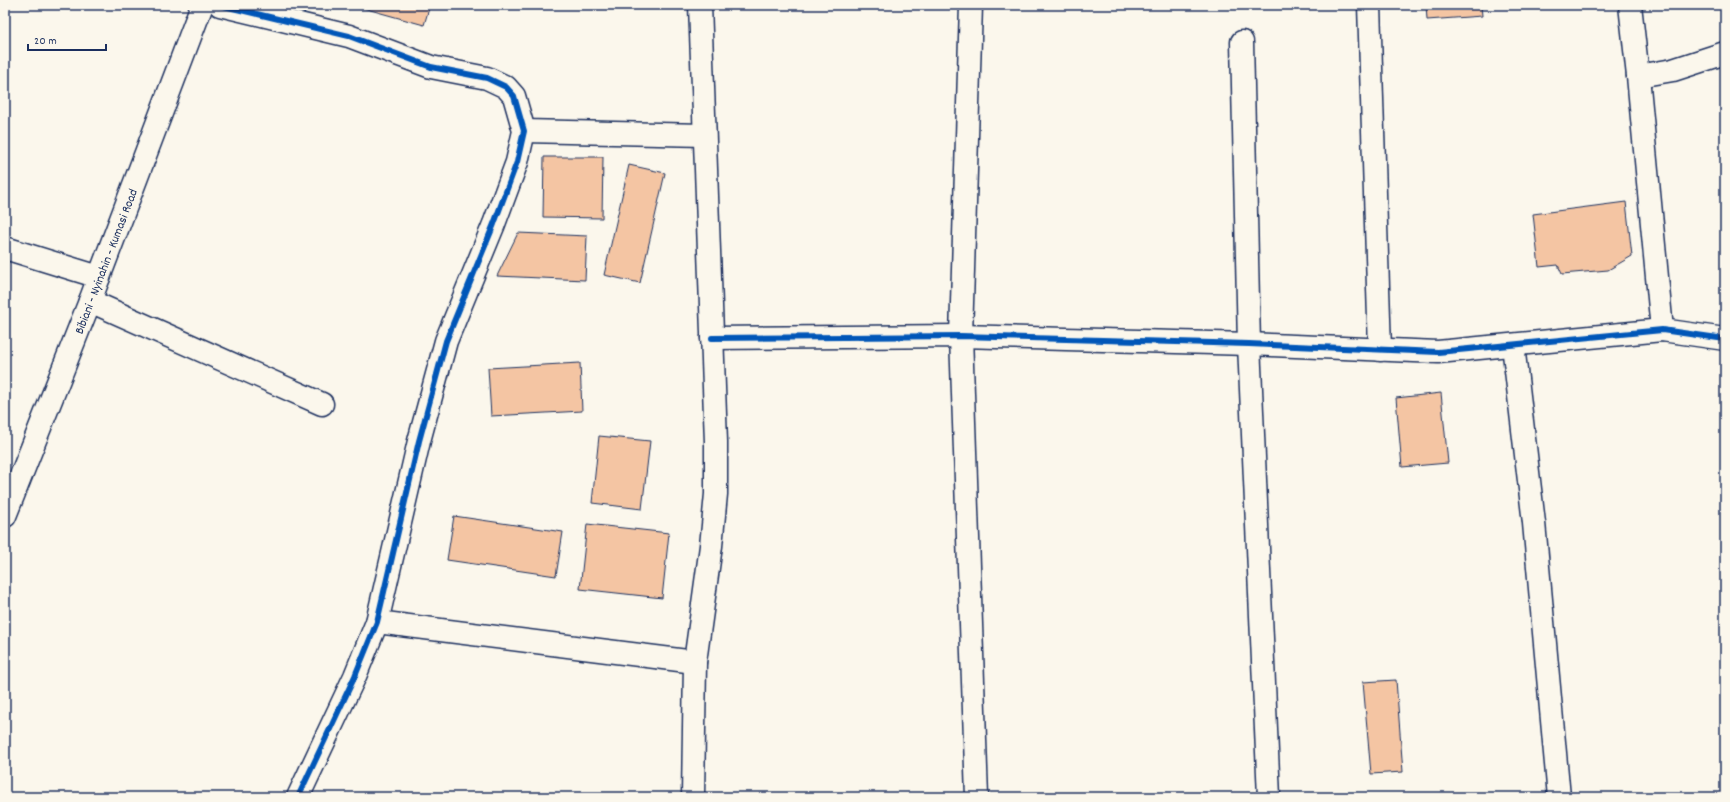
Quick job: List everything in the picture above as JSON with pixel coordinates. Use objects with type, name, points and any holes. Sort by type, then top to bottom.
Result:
[{"type":"street","name":"Bibiani - Nyinahin - Kumasi Road","points":[[5,516],[90,301],[202,5]]},
{"type":"street","points":[[220,5],[349,36],[431,67],[487,78],[506,87],[514,96],[524,132],[517,162],[494,224],[446,341],[419,441],[377,622],[354,676],[298,797]]},
{"type":"street","points":[[693,797],[695,662],[711,546],[716,494],[716,442],[700,5]]},
{"type":"street","points":[[971,5],[961,336],[978,797]]},
{"type":"street","points":[[1369,5],[1380,350]]},
{"type":"street","points":[[1630,5],[1662,330]]},
{"type":"street","points":[[1242,42],[1249,344],[1269,797]]},
{"type":"street","points":[[1638,76],[1673,70],[1725,53]]},
{"type":"street","points":[[524,132],[704,135]]},
{"type":"street","points":[[5,248],[99,277]]},
{"type":"street","points":[[90,301],[322,404]]},
{"type":"street","points":[[712,338],[961,336],[1249,344],[1438,352],[1662,330],[1725,339]]},
{"type":"street","points":[[1513,345],[1534,523],[1559,797]]},
{"type":"street","points":[[377,622],[695,662]]},
{"type":"building","points":[[364,5],[430,5],[424,25],[363,8]]},
{"type":"building","points":[[1426,5],[1481,5],[1482,16],[1427,20]]},
{"type":"building","points":[[544,157],[603,157],[602,218],[543,217]]},
{"type":"building","points":[[629,165],[665,173],[640,283],[604,275]]},
{"type":"building","points":[[1626,202],[1632,256],[1608,270],[1562,274],[1558,265],[1539,267],[1533,214]]},
{"type":"building","points":[[518,233],[587,236],[585,280],[497,276]]},
{"type":"building","points":[[580,363],[582,411],[491,416],[488,368]]},
{"type":"building","points":[[1441,393],[1448,463],[1402,467],[1396,398]]},
{"type":"building","points":[[599,436],[650,441],[642,509],[592,503]]},
{"type":"building","points":[[454,516],[563,532],[556,576],[447,560]]},
{"type":"building","points":[[587,524],[669,533],[662,598],[580,589]]},
{"type":"building","points":[[1396,680],[1403,772],[1371,774],[1363,682]]},
{"type":"cycle path","points":[[220,5],[349,36],[431,67],[487,78],[506,87],[514,96],[524,131],[517,162],[494,224],[446,341],[419,441],[377,622],[355,676],[298,797]]},
{"type":"cycle path","points":[[712,338],[961,336],[1249,344],[1438,352],[1662,330],[1725,339]]}]
